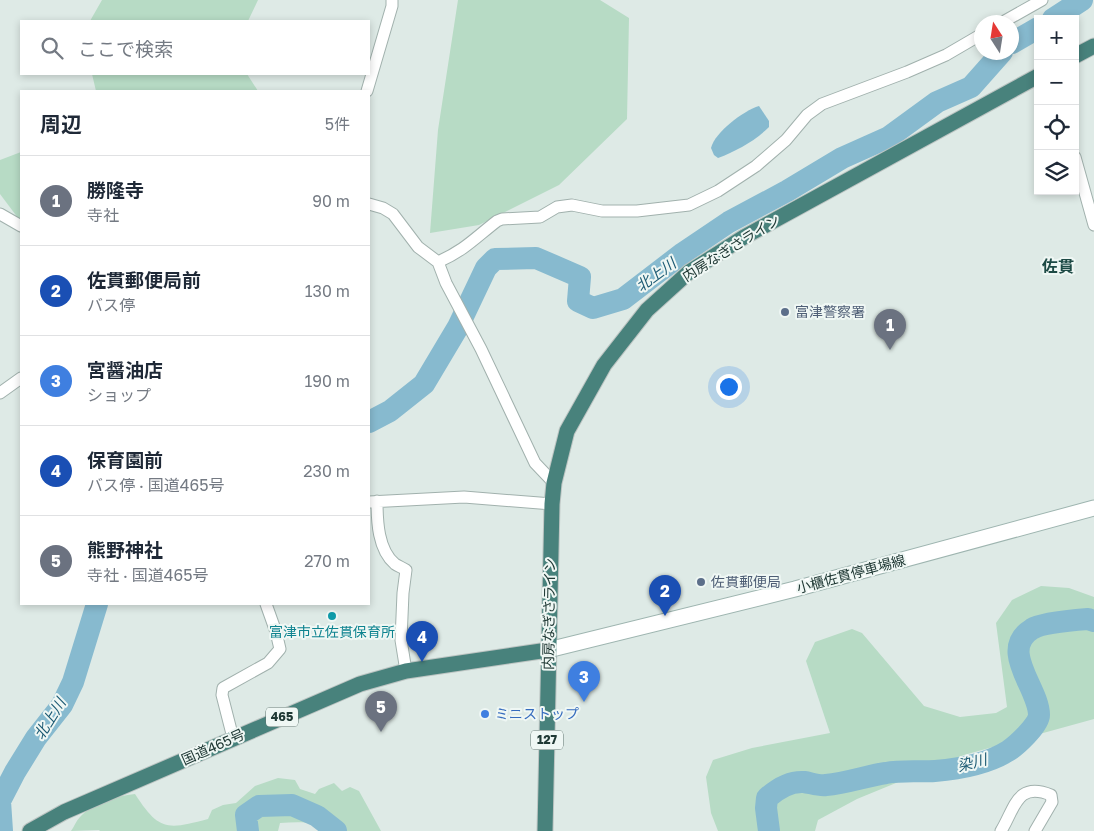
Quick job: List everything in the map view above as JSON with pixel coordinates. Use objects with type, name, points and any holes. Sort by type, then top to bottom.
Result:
[{"type":"highway","points":[[1079,54],[1094,46]]},
{"type":"highway","name":"内房なぎさライン","points":[[545,831],[548,650],[554,483],[568,431],[604,365],[647,310],[689,272],[744,236],[1034,78]]},
{"type":"highway","name":"国道465号","points":[[30,831],[64,812],[360,684],[406,671],[548,650]]},
{"type":"main road","name":"小櫃佐貫停車場線","points":[[548,650],[796,590],[1094,508]]},
{"type":"street","points":[[367,90],[392,6],[392,0]]},
{"type":"street","points":[[1015,15],[1042,0]]},
{"type":"street","points":[[438,262],[467,247],[497,221],[540,217],[557,207],[572,205],[602,211],[637,211],[689,205],[718,191],[756,166],[786,140],[807,115],[822,104],[930,62],[974,39]]},
{"type":"street","points":[[1079,172],[1094,226]]},
{"type":"street","points":[[370,204],[383,208],[393,214],[418,247],[438,262],[446,283],[481,349],[535,463],[554,483]]},
{"type":"street","points":[[0,214],[20,225]]},
{"type":"street","points":[[0,393],[20,379]]},
{"type":"street","points":[[406,671],[401,640],[406,570],[395,564],[384,548],[373,501],[464,497],[552,504]]},
{"type":"street","points":[[233,738],[222,695],[223,688],[268,663],[280,649],[266,605]]},
{"type":"street","points":[[1001,831],[1019,798],[1025,792],[1033,790],[1051,795],[1052,802],[1035,831]]},
{"type":"green space","points":[[102,0],[258,0],[248,20],[91,20]]},
{"type":"green space","points":[[458,0],[600,0],[629,18],[627,119],[559,185],[479,225],[430,233],[438,130]]},
{"type":"green space","points":[[92,75],[248,75],[257,90],[96,90]]},
{"type":"green space","points":[[20,152],[20,221],[0,194],[0,160]]},
{"type":"green space","points":[[1041,586],[1069,588],[1094,597],[1094,719],[964,755],[857,799],[818,820],[815,831],[718,831],[711,813],[706,777],[713,760],[752,748],[830,733],[806,661],[815,642],[852,629],[862,633],[924,706],[960,717],[996,713],[1007,707],[996,623],[1012,600]]},
{"type":"green space","points":[[278,778],[295,780],[300,789],[315,794],[319,789],[334,783],[342,791],[350,787],[359,791],[381,831],[328,831],[311,823],[299,822],[280,823],[278,831],[71,831],[85,812],[91,808],[113,798],[135,794],[143,806],[158,821],[173,826],[194,823],[208,819],[212,810],[223,805],[236,803],[255,786]]},
{"type":"water","points":[[759,106],[769,121],[769,127],[758,137],[738,149],[718,158],[714,155],[711,148],[718,135],[738,117]]},
{"type":"waterway","name":"北上川","points":[[1059,15],[1082,0]]},
{"type":"waterway","name":"北上川","points":[[1019,39],[1034,30]]},
{"type":"waterway","name":"北上川","points":[[370,421],[390,411],[424,384],[458,327],[486,268],[495,259],[536,258],[580,277],[578,301],[593,308],[623,299],[683,253],[729,222],[787,191],[842,158],[889,137],[937,102],[971,87],[995,60]]},
{"type":"waterway","name":"北上川","points":[[2,831],[0,801],[36,738],[62,705],[73,682],[97,605]]},
{"type":"waterway","name":"染川","points":[[769,831],[766,808],[767,798],[788,784],[804,782],[826,785],[892,772],[954,769],[982,763],[1008,751],[1031,729],[1039,715],[1037,704],[1019,658],[1019,648],[1023,638],[1032,629],[1043,625],[1088,619],[1094,621]]},
{"type":"waterway","name":"染川","points":[[248,831],[246,815],[259,806],[292,805],[317,816],[336,831]]},
{"type":"place","name":"富津警察署","points":[[785,312]]},
{"type":"place","name":"勝隆寺","points":[[890,350]]},
{"type":"place","name":"佐貫郵便局","points":[[701,582]]},
{"type":"place","name":"富津市立佐貫保育所","points":[[332,616]]},
{"type":"place","name":"佐貫郵便局前","points":[[665,616]]},
{"type":"place","name":"保育園前","points":[[422,662]]},
{"type":"place","name":"宮醤油店","points":[[584,702]]},
{"type":"place","name":"ミニストップ","points":[[485,714]]},
{"type":"place","name":"熊野神社","points":[[381,732]]},
{"type":"district","name":"佐貫","points":[[1058,266]]}]
